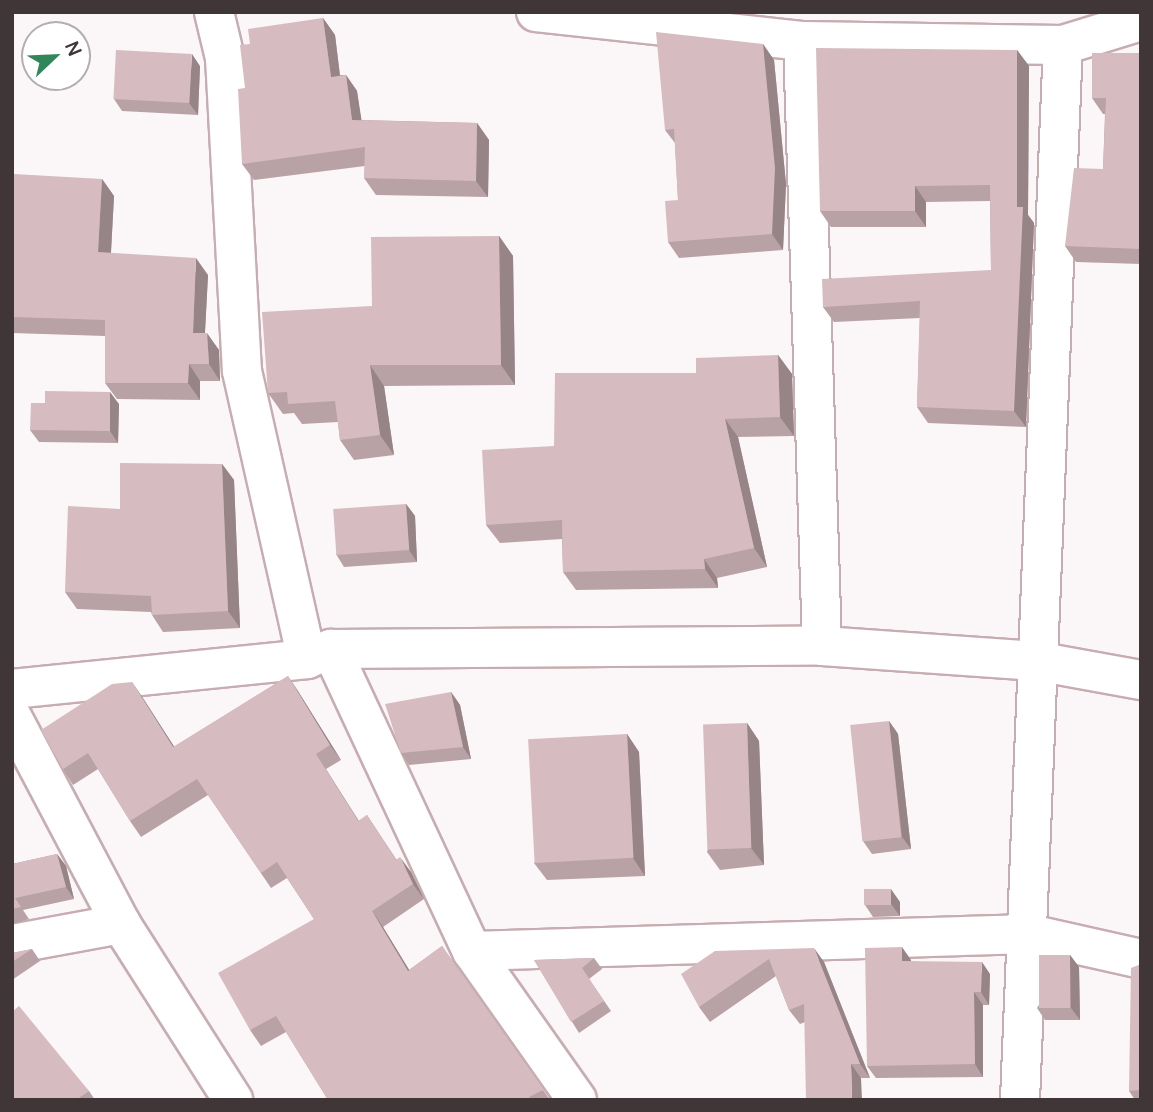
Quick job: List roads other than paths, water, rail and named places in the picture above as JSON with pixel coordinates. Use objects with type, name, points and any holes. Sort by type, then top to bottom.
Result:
[{"type":"street","points":[[214,12],[225,58],[242,371],[319,654],[472,951],[577,1100]]},
{"type":"street","points":[[536,12],[803,41],[1063,46],[1141,21]]},
{"type":"street","points":[[803,41],[822,646]]},
{"type":"street","points":[[1020,1100],[1030,934],[1035,661],[1063,46]]},
{"type":"street","points":[[12,689],[319,654],[822,646],[1035,661],[1141,680]]},
{"type":"street","points":[[12,717],[121,924],[233,1100]]},
{"type":"street","points":[[12,944],[121,924]]},
{"type":"street","points":[[472,951],[1030,934],[1141,959]]}]
